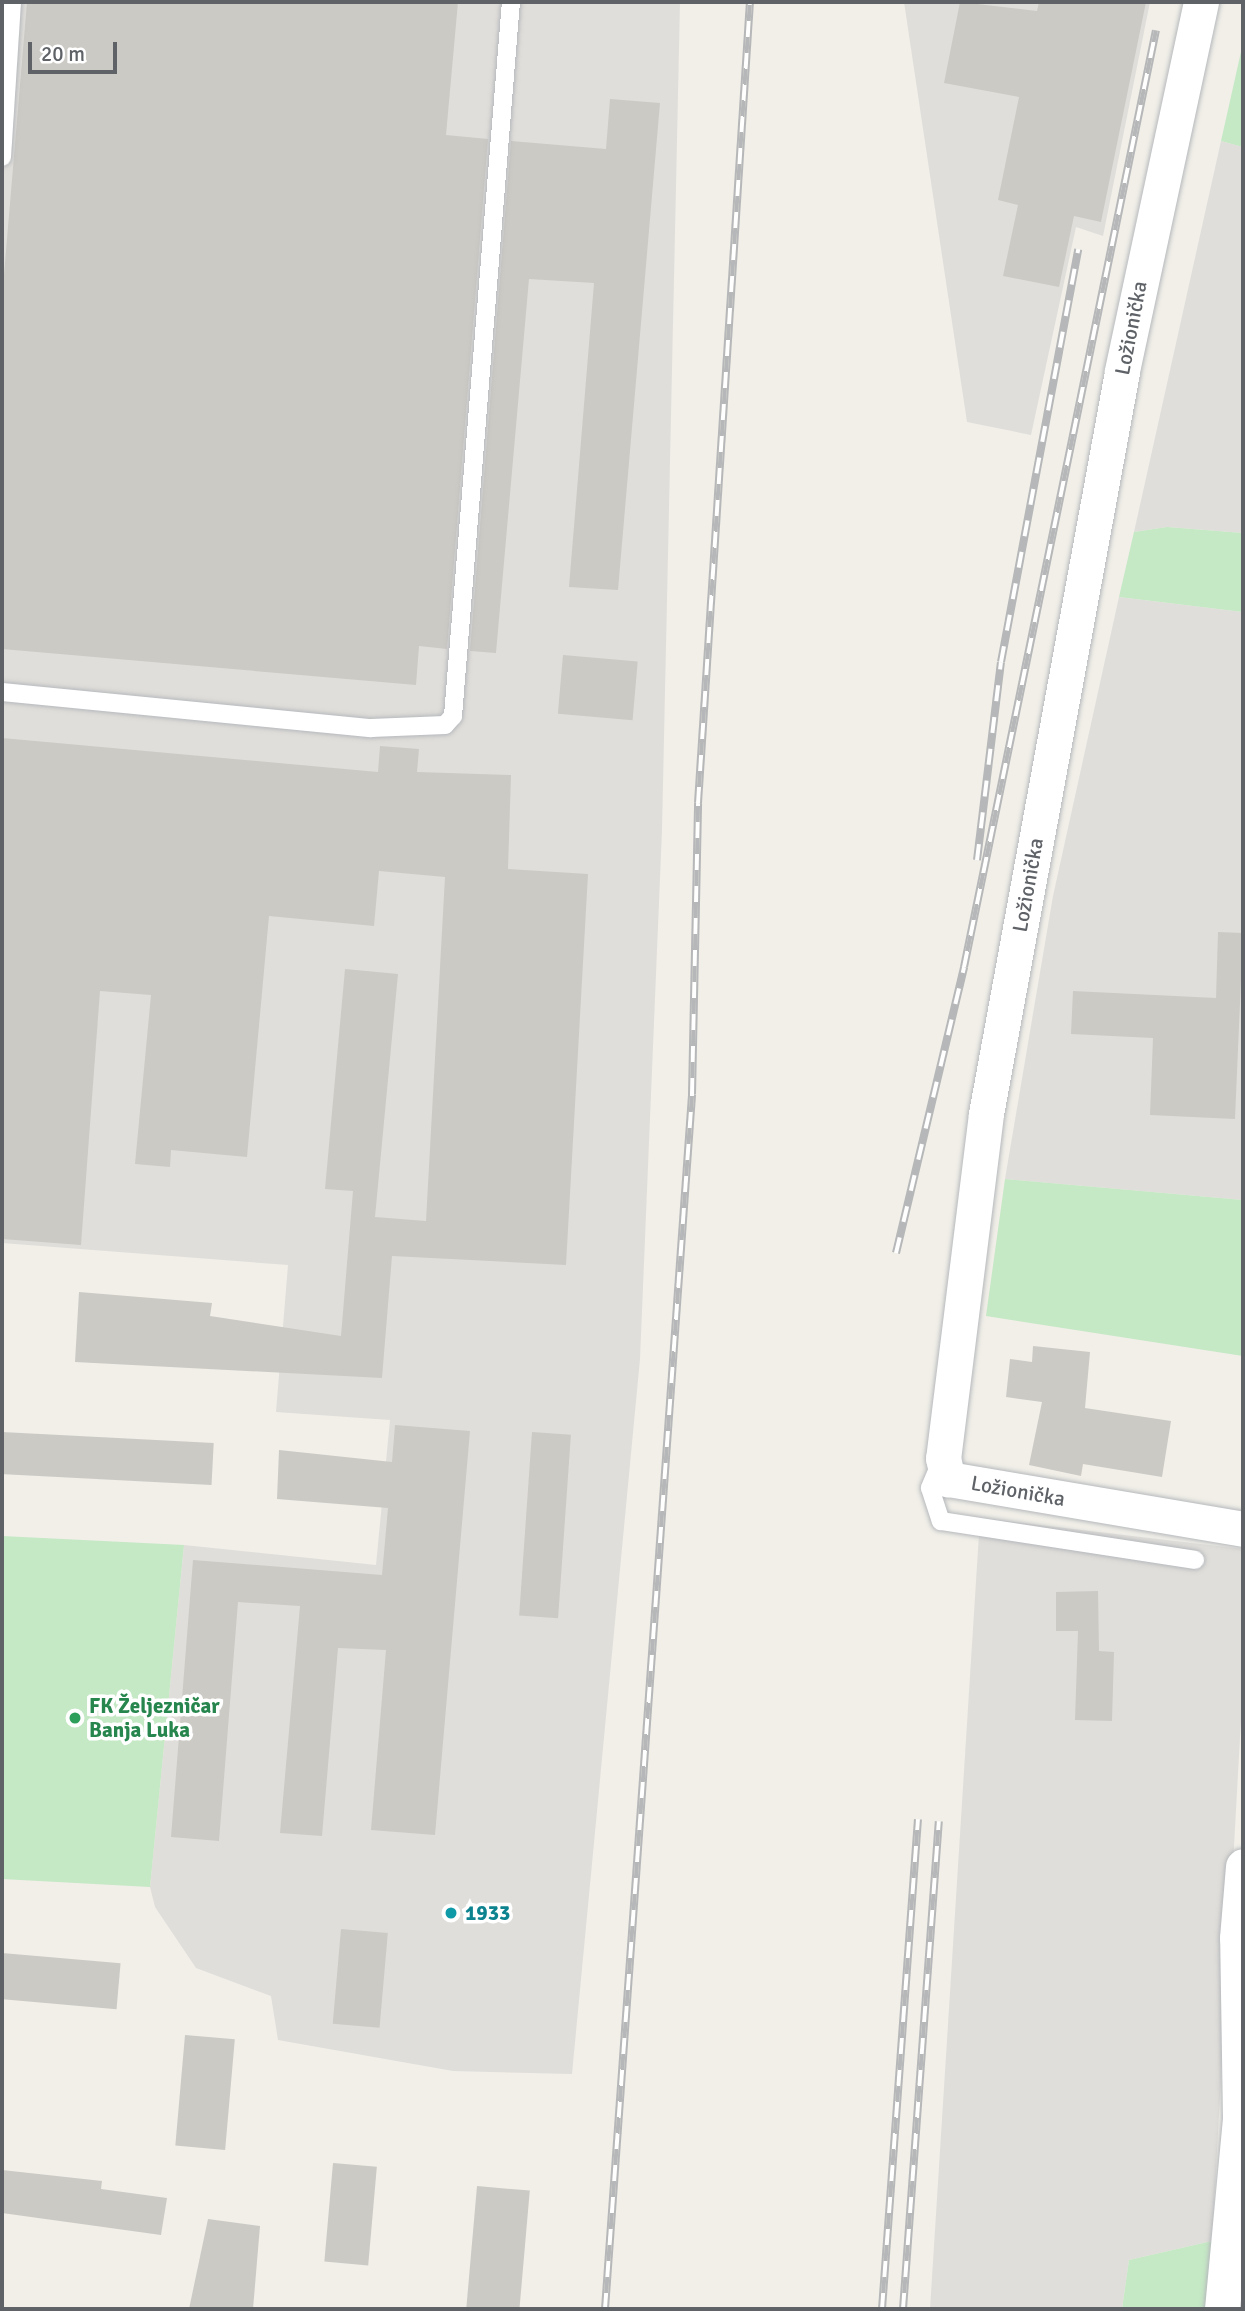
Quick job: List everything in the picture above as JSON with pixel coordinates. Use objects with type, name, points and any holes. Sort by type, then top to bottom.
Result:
[{"type":"street","name":"Ložionička","points":[[1201,2],[1122,372],[986,1114],[943,1458],[948,1479],[1243,1529]]},
{"type":"street","points":[[1222,2309],[1240,2119],[1237,1938],[1243,1866]]},
{"type":"lane","points":[[2,158],[12,2]]},
{"type":"lane","points":[[2,692],[371,728],[445,726],[453,716],[512,2]]},
{"type":"lane","points":[[943,1458],[930,1488],[941,1521],[1195,1560]]},
{"type":"shaded area","points":[[2,2],[680,2],[662,830],[640,1359],[572,2074],[453,2071],[278,2040],[271,1996],[196,1968],[155,1907],[150,1887],[184,1545],[376,1565],[390,1420],[276,1412],[288,1265],[2,1243]]},
{"type":"shaded area","points":[[904,2],[1150,2],[1103,236],[1076,227],[1031,435],[967,422]]},
{"type":"shaded area","points":[[1221,141],[1243,147],[1243,533],[1167,527],[1134,532]]},
{"type":"shaded area","points":[[1119,597],[1243,612],[1243,1200],[1005,1179],[1053,896]]},
{"type":"shaded area","points":[[980,1518],[1243,1549],[1243,1684],[1212,2241],[1129,2260],[1122,2309],[930,2309]]},
{"type":"green space","points":[[1243,43],[1243,147],[1221,141]]},
{"type":"green space","points":[[1167,527],[1243,533],[1243,612],[1119,597],[1134,532]]},
{"type":"green space","points":[[1005,1179],[1243,1200],[1243,1356],[986,1316]]},
{"type":"green space","name":"FK Željezničar Banja Luka","points":[[2,1536],[184,1545],[150,1887],[2,1879]]},
{"type":"green space","points":[[1212,2241],[1206,2309],[1122,2309],[1129,2260]]},
{"type":"building","points":[[27,2],[458,2],[446,135],[488,139],[447,649],[419,646],[416,685],[2,649],[2,298]]},
{"type":"building","points":[[960,2],[1037,11],[1039,2],[1146,2],[1101,222],[1074,216],[1059,287],[1003,276],[1018,205],[998,200],[1019,97],[944,83]]},
{"type":"building","points":[[610,99],[660,103],[618,590],[569,587],[594,283],[529,279],[496,653],[470,651],[511,141],[606,149]]},
{"type":"building","points":[[563,655],[638,662],[633,720],[558,714]]},
{"type":"building","points":[[2,738],[378,772],[380,746],[419,749],[417,772],[511,775],[508,869],[588,874],[566,1265],[392,1256],[382,1378],[75,1362],[79,1292],[212,1303],[210,1316],[341,1336],[353,1191],[325,1189],[345,969],[398,974],[375,1217],[426,1221],[445,877],[379,871],[374,926],[269,916],[247,1157],[171,1150],[170,1167],[135,1164],[151,995],[100,991],[81,1245],[2,1239]]},
{"type":"building","points":[[1218,932],[1243,933],[1235,1119],[1150,1115],[1153,1038],[1071,1034],[1073,991],[1216,998]]},
{"type":"building","points":[[1033,1346],[1090,1352],[1085,1408],[1171,1421],[1162,1477],[1083,1464],[1081,1476],[1029,1465],[1042,1402],[1006,1397],[1010,1359],[1032,1362]]},
{"type":"building","points":[[395,1425],[470,1431],[435,1835],[371,1830],[386,1650],[338,1648],[322,1836],[280,1833],[300,1606],[238,1602],[219,1841],[171,1837],[193,1560],[382,1575],[388,1508],[277,1499],[279,1450],[392,1462]]},
{"type":"building","points":[[2,1432],[214,1443],[212,1485],[2,1474]]},
{"type":"building","points":[[532,1432],[571,1435],[558,1618],[519,1616]]},
{"type":"building","points":[[1098,1591],[1099,1651],[1114,1652],[1112,1721],[1075,1720],[1078,1631],[1056,1631],[1056,1592]]},
{"type":"building","points":[[341,1929],[388,1933],[380,2028],[333,2024]]},
{"type":"building","points":[[2,1953],[121,1963],[117,2009],[2,1999]]},
{"type":"building","points":[[185,2035],[235,2039],[225,2150],[175,2146]]},
{"type":"building","points":[[333,2163],[377,2167],[368,2265],[324,2262]]},
{"type":"building","points":[[2,2170],[102,2181],[101,2189],[167,2198],[161,2235],[2,2213]]},
{"type":"building","points":[[477,2186],[530,2191],[519,2309],[466,2309]]},
{"type":"building","points":[[208,2219],[260,2226],[253,2309],[189,2309]]},
{"type":"railway","points":[[605,2309],[692,1094],[698,803],[750,2]]},
{"type":"railway","points":[[896,1253],[964,967],[1156,30]]},
{"type":"railway","points":[[977,860],[1001,662],[1078,249]]},
{"type":"railway","points":[[882,2309],[918,1819]]},
{"type":"railway","points":[[903,2309],[939,1821]]},
{"type":"place","name":"FK Željezničar Banja Luka","points":[[75,1718]]},
{"type":"place","name":"1933","points":[[451,1913]]}]
